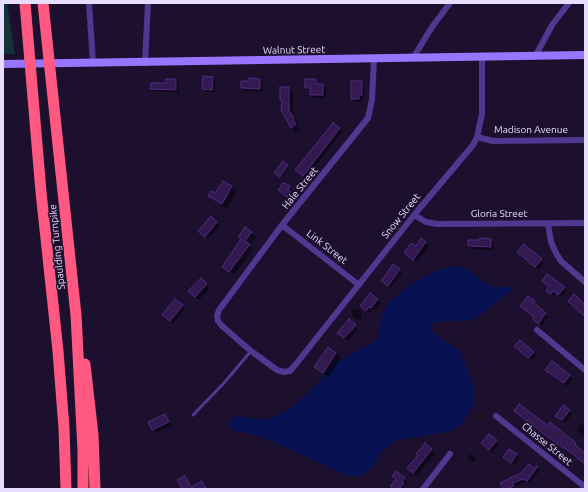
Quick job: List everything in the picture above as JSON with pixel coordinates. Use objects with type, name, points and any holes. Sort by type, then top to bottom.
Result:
[{"type":"highway","name":"Spaulding Turnpike","points":[[25,3],[58,351],[64,428],[66,489]]},
{"type":"highway","name":"Spaulding Turnpike","points":[[43,3],[76,316],[83,450],[83,489]]},
{"type":"highway","points":[[76,316],[83,345],[93,435],[95,489]]},
{"type":"main road","name":"Walnut Street","points":[[3,64],[585,55]]},
{"type":"street","points":[[89,3],[93,63]]},
{"type":"street","points":[[145,63],[148,3]]},
{"type":"street","points":[[413,58],[432,27],[450,3]]},
{"type":"street","points":[[536,55],[552,25],[569,3]]},
{"type":"street","name":"Snow Street","points":[[251,351],[277,370],[284,372],[290,371],[414,215],[473,145],[477,137],[482,114],[482,56]]},
{"type":"street","name":"Hale Street","points":[[251,351],[218,321],[217,316],[222,304],[282,225],[368,118],[372,100],[374,58]]},
{"type":"street","name":"Madison Avenue","points":[[477,137],[492,141],[585,140]]},
{"type":"street","name":"Gloria Street","points":[[414,215],[426,222],[437,224],[585,223]]},
{"type":"street","points":[[548,224],[551,242],[561,261],[585,282]]},
{"type":"street","name":"Link Street","points":[[282,225],[359,284]]},
{"type":"street","points":[[537,330],[585,370]]},
{"type":"street","name":"Chasse Street","points":[[496,416],[585,487]]},
{"type":"street","points":[[423,489],[450,454]]},
{"type":"lane","points":[[193,415],[224,384],[251,351]]},
{"type":"shaded area","points":[[3,3],[7,3],[15,54],[3,54]]},
{"type":"shaded area","points":[[453,266],[463,267],[472,272],[485,283],[496,287],[516,287],[474,320],[436,322],[429,328],[443,340],[460,351],[474,388],[474,403],[462,424],[452,431],[397,440],[382,451],[373,466],[362,476],[348,476],[263,437],[232,430],[228,424],[233,417],[245,417],[262,420],[273,418],[294,405],[316,385],[334,363],[372,343],[378,337],[382,315],[390,301],[411,284],[437,270]]},
{"type":"building","points":[[203,76],[213,77],[212,90],[202,89]]},
{"type":"building","points":[[249,78],[260,79],[260,89],[241,88],[241,81],[249,81]]},
{"type":"building","points":[[166,79],[176,79],[176,90],[150,89],[151,83],[166,83]]},
{"type":"building","points":[[305,79],[316,79],[316,84],[323,84],[323,95],[310,95],[310,88],[305,88]]},
{"type":"building","points":[[351,81],[362,81],[362,95],[359,95],[359,99],[351,99]]},
{"type":"building","points":[[280,87],[289,87],[289,110],[296,124],[291,128],[281,110],[282,100],[280,100]]},
{"type":"building","points":[[333,123],[340,128],[303,176],[295,170]]},
{"type":"building","points":[[283,161],[288,165],[280,177],[274,173]]},
{"type":"building","points":[[223,181],[232,186],[222,204],[208,196],[211,191],[215,193]]},
{"type":"building","points":[[283,183],[290,186],[288,189],[291,191],[287,197],[278,190]]},
{"type":"building","points":[[211,216],[217,222],[205,237],[198,231]]},
{"type":"building","points":[[245,227],[252,232],[245,241],[250,244],[229,272],[222,267],[241,239],[238,237]]},
{"type":"building","points":[[421,238],[426,242],[413,260],[404,253],[411,243],[416,246]]},
{"type":"building","points":[[480,238],[491,239],[491,247],[468,246],[468,240],[480,240]]},
{"type":"building","points":[[524,244],[542,259],[535,267],[517,252]]},
{"type":"building","points":[[393,264],[400,269],[388,286],[381,281]]},
{"type":"building","points":[[547,274],[565,287],[558,295],[553,291],[551,294],[546,291],[549,286],[542,281]]},
{"type":"building","points":[[201,278],[207,284],[195,297],[188,291]]},
{"type":"building","points":[[370,293],[378,299],[371,308],[369,307],[366,311],[360,306]]},
{"type":"building","points":[[574,294],[585,305],[585,317],[568,301]]},
{"type":"building","points":[[528,296],[546,313],[538,324],[533,319],[534,317],[520,306]]},
{"type":"building","points":[[175,299],[183,305],[170,321],[162,315]]},
{"type":"building","points":[[349,319],[356,325],[344,338],[337,333]]},
{"type":"building","points":[[520,340],[534,352],[528,358],[514,346]]},
{"type":"building","points":[[328,347],[336,353],[323,373],[314,367]]},
{"type":"building","points":[[552,361],[570,375],[564,383],[545,370]]},
{"type":"building","points":[[519,404],[547,425],[550,422],[576,443],[575,445],[585,453],[585,464],[514,411]]},
{"type":"building","points":[[563,405],[570,410],[562,420],[555,416]]},
{"type":"building","points":[[165,414],[169,422],[152,430],[148,422]]},
{"type":"building","points":[[489,434],[497,440],[489,450],[481,443]]},
{"type":"building","points":[[425,443],[432,449],[413,473],[407,468],[418,455],[416,454]]},
{"type":"building","points":[[509,449],[517,454],[511,463],[503,457]]},
{"type":"building","points":[[529,464],[534,468],[538,466],[527,481],[523,479],[513,483],[514,486],[503,489],[500,483],[521,473]]},
{"type":"building","points":[[396,471],[405,478],[402,482],[404,483],[399,489],[393,489],[390,486],[396,479],[392,476]]},
{"type":"building","points":[[185,476],[191,487],[202,481],[206,489],[182,489],[177,480]]}]
